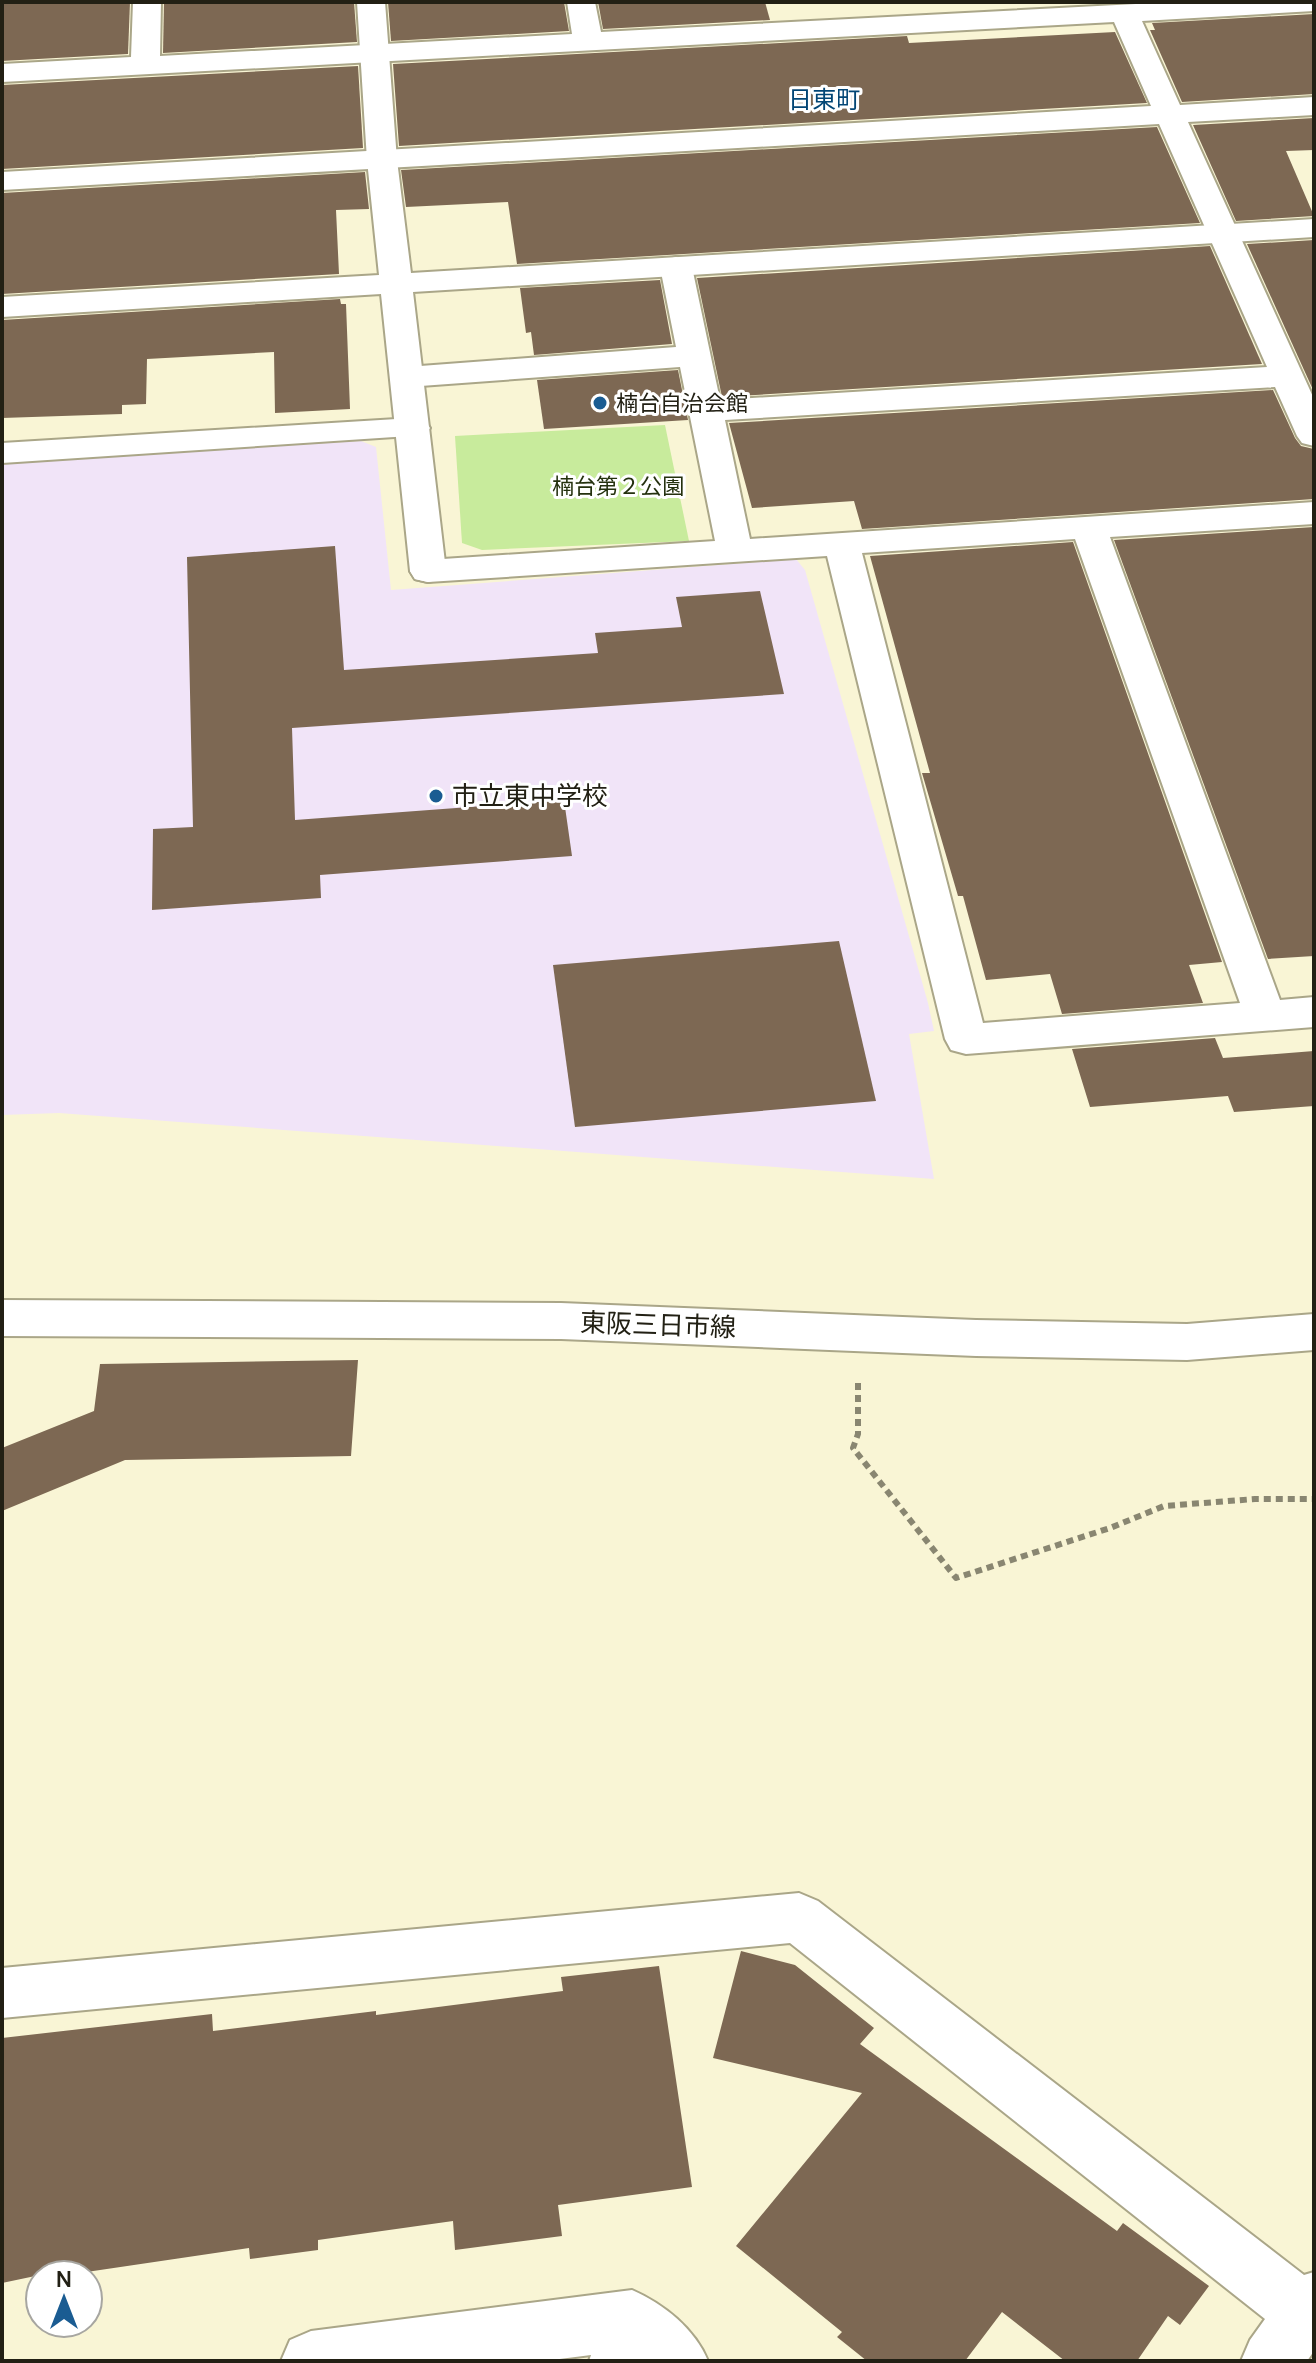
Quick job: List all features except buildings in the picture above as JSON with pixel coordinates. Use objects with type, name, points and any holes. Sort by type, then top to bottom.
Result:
[{"type":"street","points":[[145,65],[147,2]]},
{"type":"street","points":[[371,2],[382,160],[428,571],[1314,513]]},
{"type":"street","points":[[581,2],[588,42]]},
{"type":"street","points":[[802,2],[810,30]]},
{"type":"street","points":[[2,73],[810,30],[1018,10],[1124,13],[1224,5],[1314,3]]},
{"type":"street","points":[[1124,13],[1314,436]]},
{"type":"street","points":[[2,181],[1314,106]]},
{"type":"street","points":[[2,307],[1314,228]]},
{"type":"street","points":[[676,267],[735,551]]},
{"type":"street","points":[[407,377],[695,356]]},
{"type":"street","points":[[706,411],[1287,376]]},
{"type":"street","points":[[2,453],[413,428]]},
{"type":"street","points":[[1089,528],[1265,1016]]},
{"type":"street","points":[[842,544],[966,1039],[1314,1012]]},
{"type":"street","name":"東阪三日市線","points":[[2,1318],[561,1321],[976,1338],[1187,1342],[1314,1332]]},
{"type":"street","points":[[2,1993],[799,1918],[1309,2307],[1271,2361]]},
{"type":"street","points":[[311,2361],[626,2340],[678,2361]]},
{"type":"path","points":[[859,1394],[858,1434],[853,1448],[956,1578],[1110,1528],[1164,1506],[1255,1499],[1314,1499]]},
{"type":"shaded area","name":"市立東中学校","points":[[361,441],[376,447],[391,590],[796,559],[805,570],[934,1031],[909,1034],[934,1179],[59,1113],[2,1115],[2,463]]},
{"type":"green space","name":"楠台第２公園","points":[[665,425],[689,541],[482,550],[462,543],[455,436]]},
{"type":"place","name":"楠台自治会館","points":[[600,403]]},
{"type":"place","name":"市立東中学校","points":[[436,796]]},
{"type":"district","name":"日東町","points":[[824,100]]}]
